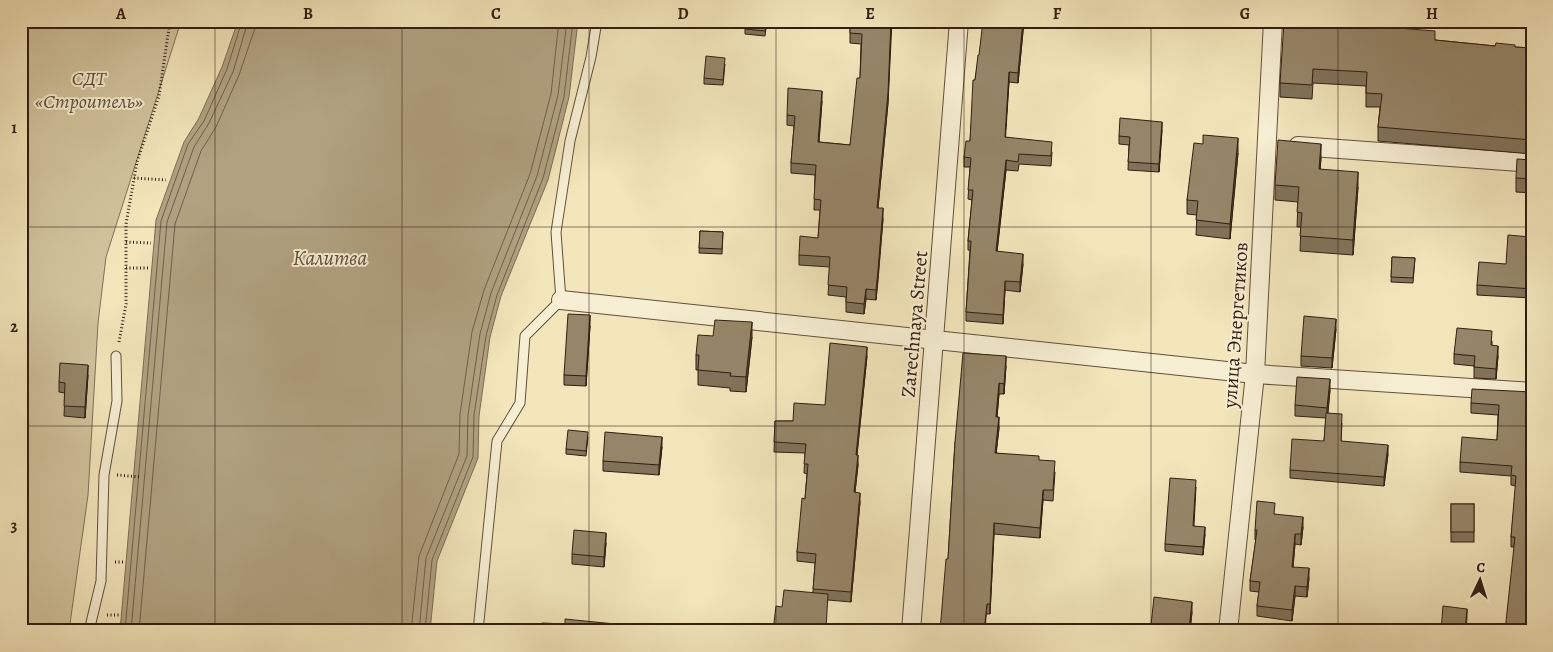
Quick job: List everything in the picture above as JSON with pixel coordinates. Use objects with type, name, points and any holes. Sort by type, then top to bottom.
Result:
[{"type":"street","name":"Zarechnaya Street","points":[[911,631],[959,21]]},
{"type":"street","name":"улица Энергетиков","points":[[1228,631],[1256,374],[1272,21]]},
{"type":"street","points":[[1267,143],[1532,163]]},
{"type":"street","points":[[561,300],[1256,374],[1532,392]]},
{"type":"lane","points":[[478,631],[497,442],[520,403],[525,336],[561,300],[556,232],[570,141],[592,57],[597,21]]},
{"type":"lane","points":[[89,631],[102,581],[104,475],[117,401],[116,356]]},
{"type":"path","points":[[116,356],[126,304],[126,224],[137,162],[159,96],[170,21]]},
{"type":"path","points":[[134,178],[166,180]]},
{"type":"path","points":[[126,242],[151,243]]},
{"type":"path","points":[[126,268],[149,268]]},
{"type":"path","points":[[129,476],[141,476]]},
{"type":"green space","name":"СДТ «Строитель»","points":[[21,21],[181,21],[106,257],[98,323],[88,495],[69,631],[21,631]]},
{"type":"water","name":"Калитва","points":[[238,21],[578,21],[569,97],[548,180],[501,296],[490,337],[479,416],[478,458],[437,561],[430,631],[120,631],[156,220],[184,142],[199,118],[222,67]]},
{"type":"building","points":[[746,21],[766,21],[765,31],[745,29]]},
{"type":"building","points":[[850,21],[891,21],[888,93],[877,208],[883,208],[878,270],[876,290],[866,289],[864,304],[846,302],[847,287],[828,285],[830,257],[799,255],[800,236],[818,238],[821,200],[814,199],[816,165],[791,163],[795,116],[787,115],[788,88],[822,91],[818,142],[850,145],[857,78],[860,78],[862,34],[850,33]]},
{"type":"building","points":[[983,21],[1023,21],[1018,73],[1009,72],[1005,137],[1052,142],[1051,156],[1019,154],[1018,162],[1006,160],[996,251],[1023,254],[1020,282],[1005,281],[1003,315],[966,312],[971,241],[968,241],[973,190],[968,190],[971,158],[964,157],[966,141],[970,141],[973,80],[975,80]]},
{"type":"building","points":[[1322,21],[1386,23],[1386,27],[1435,31],[1435,40],[1495,46],[1496,43],[1532,48],[1532,140],[1378,127],[1382,94],[1366,93],[1367,72],[1313,69],[1312,85],[1280,83],[1284,22],[1322,25]]},
{"type":"building","points":[[706,56],[725,58],[723,80],[704,78]]},
{"type":"building","points":[[1120,118],[1162,122],[1159,164],[1128,162],[1130,137],[1119,136]]},
{"type":"building","points":[[1203,135],[1238,138],[1230,224],[1196,220],[1198,201],[1187,200],[1194,143],[1203,144]]},
{"type":"building","points":[[1278,140],[1321,144],[1319,169],[1358,172],[1353,240],[1300,236],[1302,213],[1297,212],[1299,187],[1275,185]]},
{"type":"building","points":[[1517,159],[1532,160],[1532,179],[1516,178]]},
{"type":"building","points":[[700,231],[723,232],[722,249],[699,248]]},
{"type":"building","points":[[1508,235],[1531,237],[1528,265],[1532,265],[1532,289],[1477,285],[1479,262],[1506,264]]},
{"type":"building","points":[[1392,257],[1415,258],[1413,278],[1391,277]]},
{"type":"building","points":[[568,314],[590,315],[586,376],[564,375]]},
{"type":"building","points":[[1304,316],[1336,319],[1332,358],[1301,356]]},
{"type":"building","points":[[1532,318],[1532,346],[1529,346]]},
{"type":"building","points":[[715,320],[752,322],[746,377],[730,376],[731,373],[698,370],[699,355],[696,355],[698,335],[713,336]]},
{"type":"building","points":[[1457,328],[1492,331],[1491,345],[1498,346],[1496,369],[1474,367],[1475,356],[1454,354]]},
{"type":"building","points":[[830,343],[867,347],[856,455],[858,455],[854,492],[860,493],[851,592],[813,589],[816,554],[797,552],[802,498],[805,499],[808,464],[804,464],[806,444],[774,442],[775,421],[793,421],[794,403],[825,405]]},
{"type":"building","points":[[963,353],[1006,356],[1004,384],[999,383],[996,417],[999,417],[995,453],[1039,456],[1039,460],[1055,461],[1053,490],[1043,490],[1040,528],[994,523],[990,604],[987,604],[984,631],[940,631],[946,559],[948,559],[955,442]]},
{"type":"building","points":[[60,363],[88,365],[85,407],[64,406],[65,383],[59,382]]},
{"type":"building","points":[[1297,377],[1330,379],[1327,408],[1295,405]]},
{"type":"building","points":[[1472,389],[1532,392],[1532,631],[1505,631],[1515,537],[1511,537],[1516,476],[1511,475],[1512,466],[1460,462],[1462,437],[1497,440],[1499,405],[1471,403]]},
{"type":"building","points":[[1326,413],[1342,414],[1341,441],[1388,445],[1384,477],[1290,470],[1292,439],[1324,441]]},
{"type":"building","points":[[568,430],[588,432],[586,451],[566,449]]},
{"type":"building","points":[[605,432],[662,437],[659,465],[603,461]]},
{"type":"building","points":[[1170,478],[1196,480],[1193,526],[1205,527],[1203,547],[1165,544]]},
{"type":"building","points":[[1257,501],[1275,503],[1274,514],[1303,517],[1301,534],[1295,534],[1292,567],[1309,568],[1307,587],[1295,586],[1292,610],[1257,606],[1260,582],[1250,581],[1257,530],[1255,530]]},
{"type":"building","points":[[1451,504],[1474,504],[1474,532],[1451,532]]},
{"type":"building","points":[[574,530],[606,533],[604,557],[572,554]]},
{"type":"building","points":[[784,590],[828,594],[826,629],[834,631],[773,631],[776,606],[782,607]]},
{"type":"building","points":[[1154,597],[1192,602],[1189,629],[1151,625]]},
{"type":"building","points":[[1443,606],[1467,609],[1465,631],[1441,631]]},
{"type":"building","points":[[565,619],[615,624],[614,631],[542,631],[542,623],[565,624]]}]
